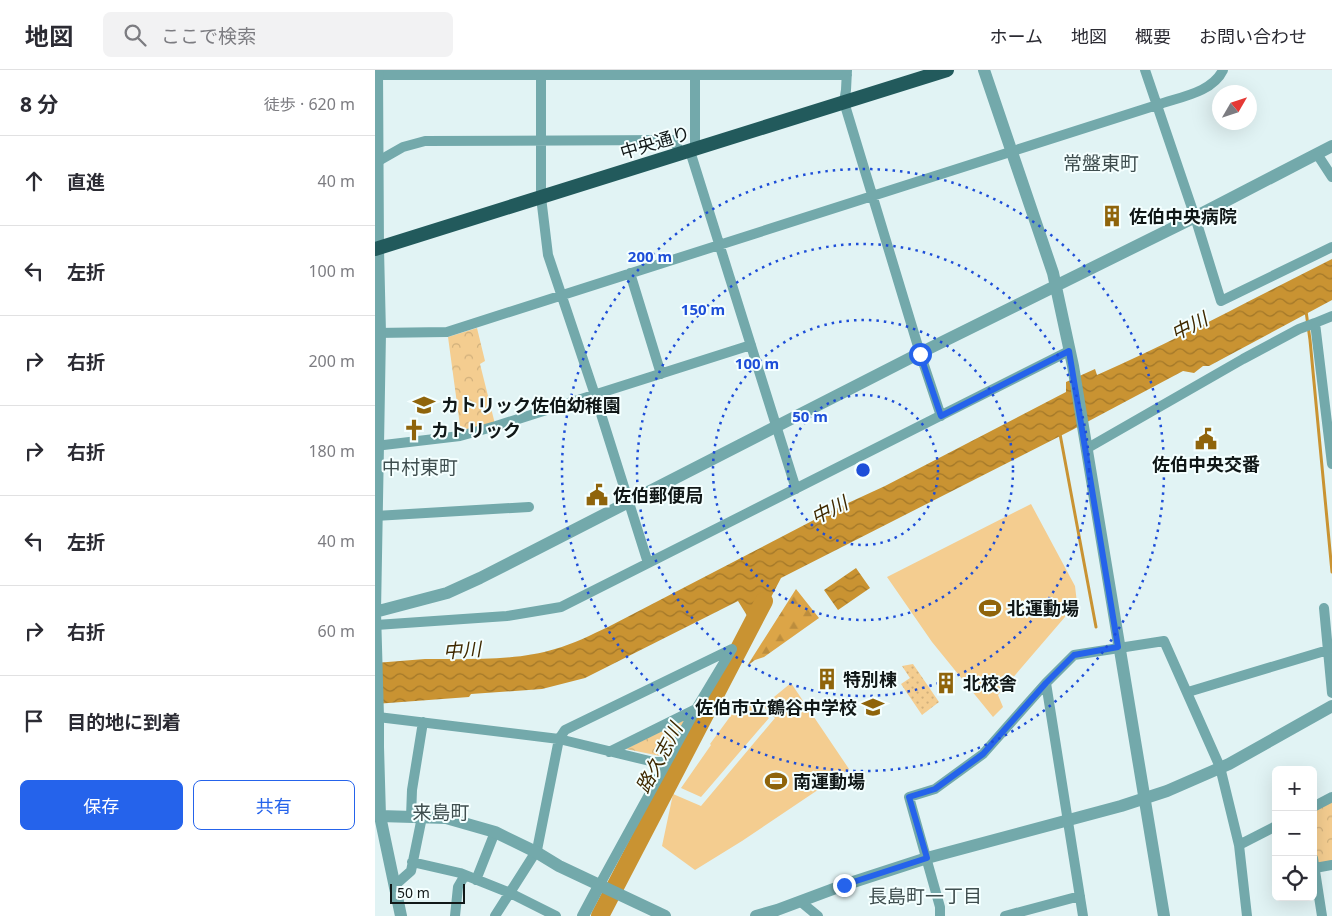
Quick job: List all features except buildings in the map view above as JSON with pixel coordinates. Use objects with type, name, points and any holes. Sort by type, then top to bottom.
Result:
[{"type":"highway","name":"中央通り","points":[[376,249],[947,70]]},
{"type":"street","points":[[984,70],[1057,286],[1073,366],[1085,449],[1164,916]]},
{"type":"street","points":[[1145,70],[1195,217],[1221,301],[1332,247]]},
{"type":"street","points":[[377,333],[447,332],[1209,87],[1223,70]]},
{"type":"street","points":[[695,72],[689,151],[796,489]]},
{"type":"street","points":[[401,916],[378,815],[375,612],[377,74],[847,72],[844,102],[920,354],[941,416]]},
{"type":"street","points":[[541,73],[541,197],[548,255],[649,563]]},
{"type":"street","points":[[376,162],[403,147],[425,141],[673,140],[689,151]]},
{"type":"street","points":[[375,612],[447,593],[480,578],[1332,146]]},
{"type":"street","points":[[1317,154],[1332,177]]},
{"type":"street","points":[[631,273],[661,374]]},
{"type":"street","points":[[1085,449],[1243,359],[1332,316]]},
{"type":"street","points":[[1311,325],[1332,464]]},
{"type":"street","points":[[376,445],[461,436],[751,345]]},
{"type":"street","points":[[376,625],[507,616],[561,607],[1069,351]]},
{"type":"street","points":[[376,516],[529,507]]},
{"type":"street","points":[[1324,608],[1332,693]]},
{"type":"street","points":[[940,916],[927,858],[909,797],[935,789],[983,754],[1046,683],[1074,655],[1164,641],[1220,767],[1239,845],[1247,916]]},
{"type":"street","points":[[495,916],[536,852],[559,739],[565,730],[732,649],[667,762],[603,888],[583,916]]},
{"type":"street","points":[[1188,692],[1328,650]]},
{"type":"street","points":[[1046,683],[1083,916]]},
{"type":"street","points":[[759,916],[844,885],[927,858],[1067,821],[1167,791],[1229,764],[1332,706]]},
{"type":"street","points":[[609,752],[696,709]]},
{"type":"street","points":[[378,714],[423,722],[559,739],[653,762],[667,762]]},
{"type":"street","points":[[394,886],[411,871],[417,817],[412,790],[423,722]]},
{"type":"street","points":[[1317,805],[1332,797]]},
{"type":"street","points":[[378,815],[446,818],[495,832],[625,898],[646,912],[665,916]]},
{"type":"street","points":[[1239,845],[1272,828]]},
{"type":"street","points":[[477,880],[495,832]]},
{"type":"street","points":[[412,862],[465,875],[510,893],[555,916]]},
{"type":"street","points":[[1317,863],[1332,865]]},
{"type":"street","points":[[455,916],[458,887],[465,875]]},
{"type":"street","points":[[1317,883],[1322,916]]},
{"type":"street","points":[[1005,916],[1021,914],[1080,896]]},
{"type":"street","points":[[801,902],[818,916]]},
{"type":"green space","points":[[477,328],[485,361],[480,364],[495,424],[461,433],[448,337]]},
{"type":"green space","name":"北運動場","points":[[1031,504],[1075,586],[1077,603],[998,695],[1003,707],[993,717],[932,642],[887,577]]},
{"type":"green space","points":[[796,589],[819,618],[764,657],[755,660],[747,666]]},
{"type":"green space","points":[[913,664],[939,702],[922,715],[901,684],[910,678],[902,666]]},
{"type":"green space","name":"南運動場","points":[[791,683],[849,769],[742,841],[695,870],[662,846],[673,794],[701,806],[775,718],[763,706]]},
{"type":"green space","points":[[743,699],[769,718],[701,797],[681,788],[710,744]]},
{"type":"green space","points":[[687,718],[665,757],[626,749]]},
{"type":"green space","points":[[1332,799],[1332,864],[1317,868],[1317,811],[1317,806]]},
{"type":"water","points":[[1332,259],[1332,300],[1209,366],[1203,366],[1194,373],[1183,371],[1072,430],[781,578],[757,624],[751,622],[738,601],[585,678],[542,689],[375,704],[375,663],[425,659],[525,656],[575,642],[608,627],[835,509],[885,486],[1066,392],[1066,382],[1095,369],[1097,375],[1127,362]]},
{"type":"water","points":[[856,568],[870,588],[838,610],[824,590]]},
{"type":"waterway","points":[[1306,311],[1332,572]]},
{"type":"waterway","points":[[1060,434],[1096,627]]},
{"type":"waterway","name":"路久志川","points":[[600,916],[764,601]]},
{"type":"place","name":"佐伯中央病院","points":[[1112,216]]},
{"type":"place","name":"カトリック佐伯幼稚園","points":[[424,405]]},
{"type":"place","name":"カトリック","points":[[414,430]]},
{"type":"place","name":"佐伯中央交番","points":[[1206,439]]},
{"type":"place","name":"佐伯郵便局","points":[[597,495]]},
{"type":"place","name":"北運動場","points":[[990,608]]},
{"type":"place","name":"特別棟","points":[[827,679]]},
{"type":"place","name":"北校舎","points":[[946,683]]},
{"type":"place","name":"佐伯市立鶴谷中学校","points":[[873,707]]},
{"type":"place","name":"南運動場","points":[[776,781]]},
{"type":"district","name":"常盤東町","points":[[1101,163]]},
{"type":"district","name":"中村東町","points":[[420,467]]},
{"type":"district","name":"来島町","points":[[441,812]]},
{"type":"district","name":"長島町一丁目","points":[[925,896]]},
{"type":"route","points":[[844,885],[927,858],[909,797],[935,789],[983,754],[1046,683],[1074,655],[1118,647],[1069,351],[941,416],[920,354]]},
{"type":"water label","name":"中川","points":[[1189,326]]},
{"type":"water label","name":"中川","points":[[829,510]]},
{"type":"water label","name":"中川","points":[[462,650]]}]
